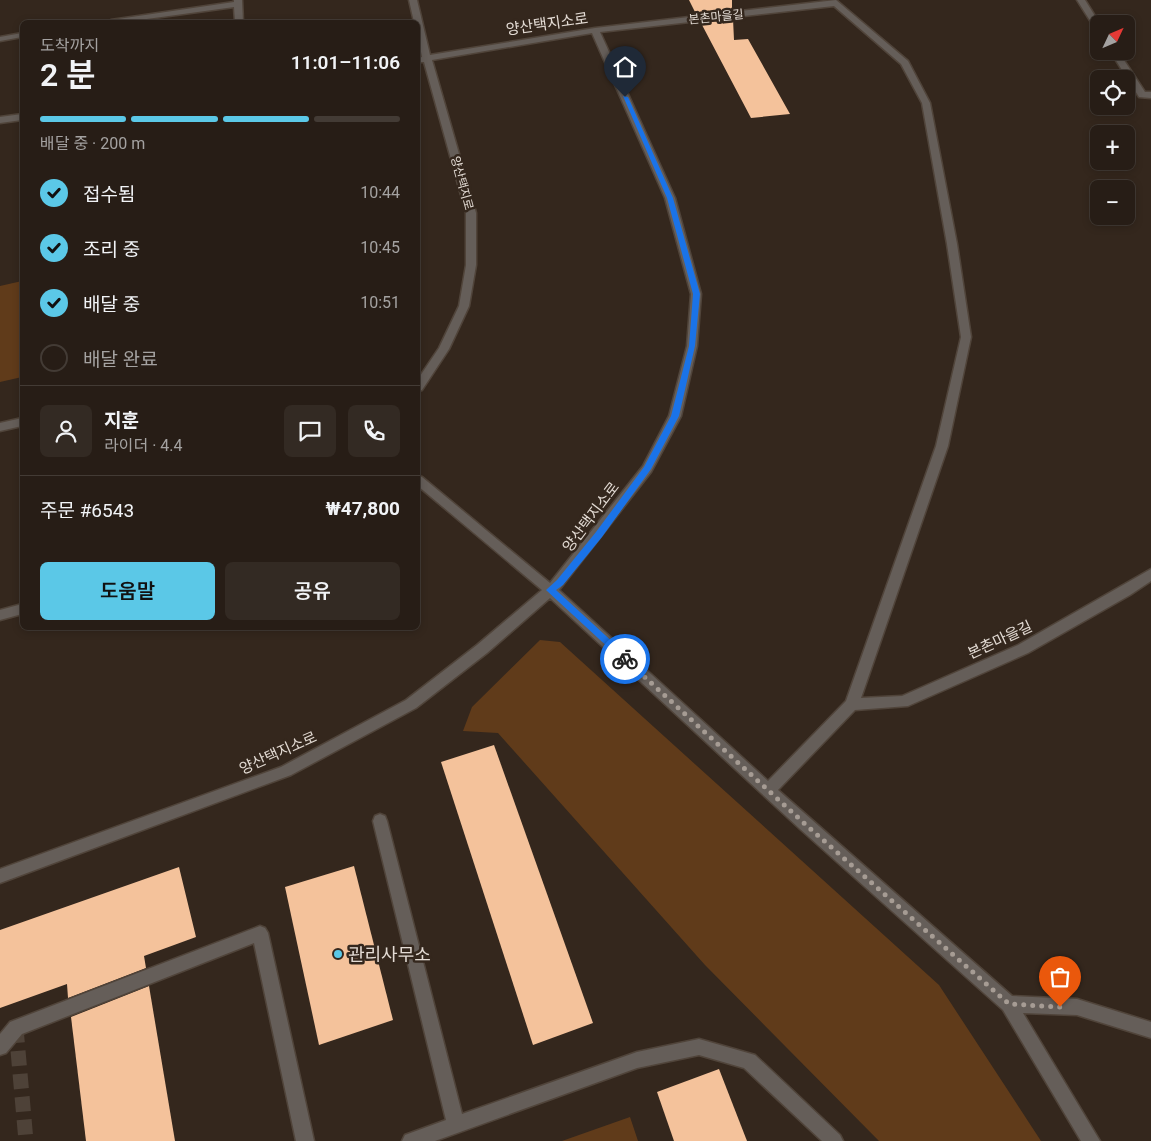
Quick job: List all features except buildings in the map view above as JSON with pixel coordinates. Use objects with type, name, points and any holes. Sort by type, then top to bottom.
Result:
[{"type":"street","name":"양산택지로","points":[[413,0],[416,20]]},
{"type":"street","points":[[1081,0],[1091,15]]},
{"type":"street","points":[[124,20],[238,2],[239,20]]},
{"type":"street","points":[[768,790],[852,704],[942,446],[966,337],[952,244],[926,103],[904,63],[832,2]]},
{"type":"street","name":"본촌마을길","points":[[595,30],[832,2]]},
{"type":"street","name":"양산택지소로","points":[[0,876],[294,767],[412,704],[482,649],[560,582],[647,469],[675,416],[692,346],[696,294],[670,198],[595,30],[422,60]]},
{"type":"street","points":[[0,38],[20,35]]},
{"type":"street","name":"양산택지로","points":[[420,47],[422,60],[471,213],[471,265],[464,306],[444,349],[420,384]]},
{"type":"street","points":[[1120,60],[1142,95],[1151,95]]},
{"type":"street","points":[[0,120],[20,117]]},
{"type":"street","points":[[0,427],[20,422]]},
{"type":"street","points":[[420,482],[550,590],[768,790],[1009,1004],[1091,1141]]},
{"type":"street","name":"본촌마을길","points":[[852,704],[903,702],[1023,649],[1126,592],[1151,574]]},
{"type":"street","points":[[0,615],[20,610]]},
{"type":"street","points":[[380,821],[456,1126]]},
{"type":"street","points":[[0,1047],[16,1028],[260,933],[305,1141]]},
{"type":"street","points":[[1009,1004],[1077,1008],[1151,1030]]},
{"type":"street","points":[[411,1141],[637,1060],[699,1047],[749,1061],[834,1141]]},
{"type":"shaded area","points":[[20,281],[20,377],[0,382],[0,286]]},
{"type":"shaded area","points":[[540,640],[560,642],[939,985],[1041,1141],[879,1141],[705,965],[498,733],[463,731],[472,707]]},
{"type":"shaded area","points":[[630,1117],[638,1141],[562,1141]]},
{"type":"tunnel","points":[[16,1028],[26,1141]]},
{"type":"way so far","points":[[625,659],[805,824],[1009,1004],[1060,1007]]},
{"type":"place","name":"관리사무소","points":[[338,954]]},
{"type":"route","points":[[625,97],[670,198],[696,294],[692,346],[675,416],[647,469],[599,534],[560,582],[550,590],[625,659]]}]
